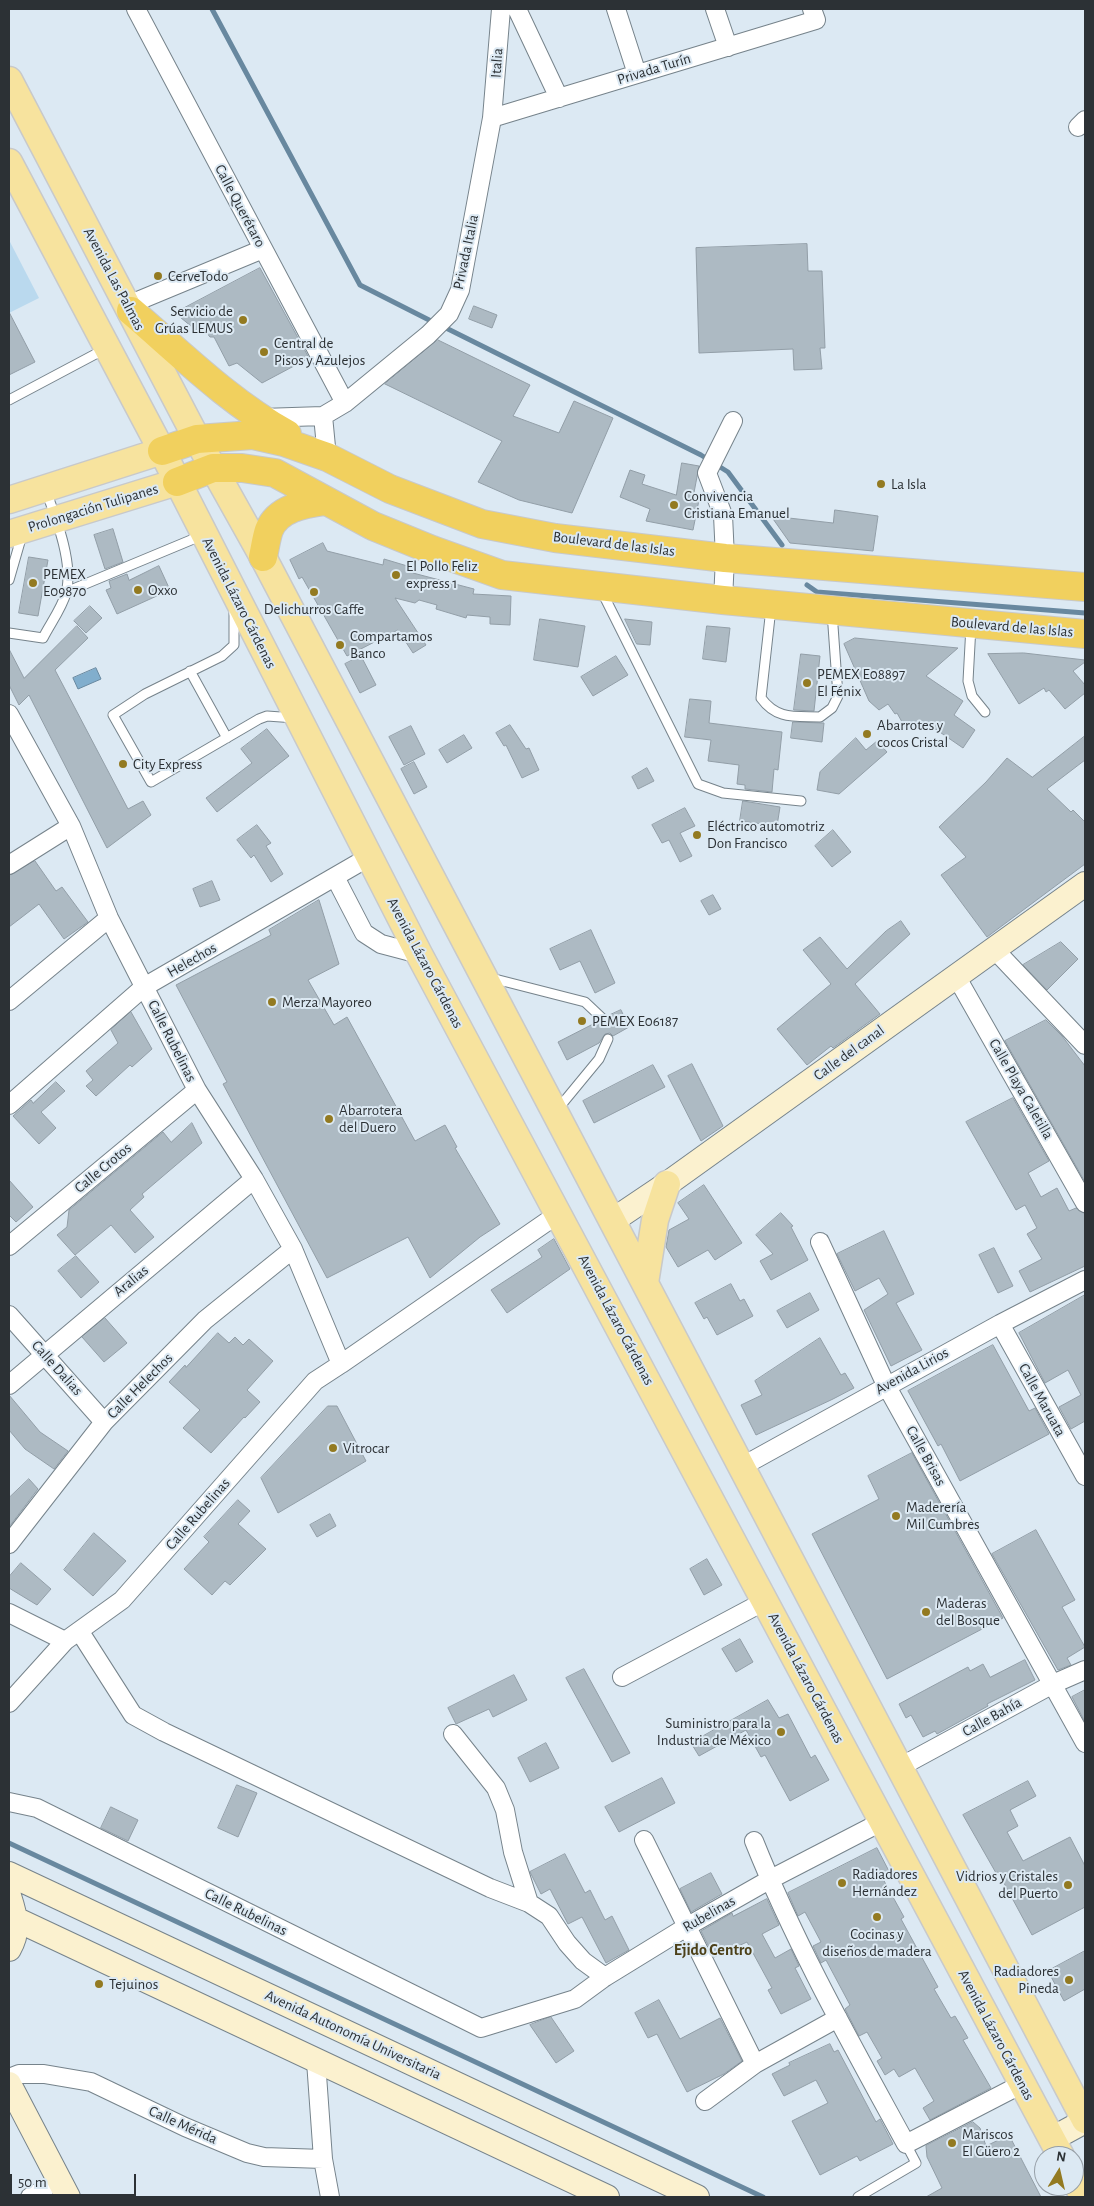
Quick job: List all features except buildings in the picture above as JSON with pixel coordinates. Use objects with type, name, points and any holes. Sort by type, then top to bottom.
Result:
[{"type":"highway","points":[[130,308],[259,418],[327,458]]},
{"type":"highway","name":"Boulevard de las Islas","points":[[162,451],[197,439],[253,435],[284,442],[327,458],[390,488],[482,524],[555,538],[725,558],[1085,587]]},
{"type":"highway","points":[[177,482],[213,468]]},
{"type":"highway","name":"Boulevard de las Islas","points":[[213,468],[242,468],[275,473],[373,526],[502,575],[771,605],[1085,634]]},
{"type":"highway","points":[[373,526],[390,488]]},
{"type":"highway","points":[[263,557],[269,529],[281,514],[298,505],[325,501]]},
{"type":"main road","name":"Avenida Las Palmas","points":[[9,80],[197,439],[263,557]]},
{"type":"main road","points":[[9,162],[177,482]]},
{"type":"main road","points":[[10,498],[45,489],[162,451]]},
{"type":"main road","name":"Prolongación Tulipanes","points":[[16,531],[177,482]]},
{"type":"main road","name":"Avenida Lázaro Cárdenas","points":[[177,482],[419,954],[1055,2146]]},
{"type":"main road","points":[[263,557],[1085,2121],[1057,2146]]},
{"type":"main road","name":"Calle del canal","points":[[612,1221],[667,1184],[1085,884]]},
{"type":"main road","points":[[645,1283],[653,1230],[667,1184]]},
{"type":"main road","name":"Avenida Autonomía Universitaria","points":[[9,1874],[698,2197]]},
{"type":"main road","points":[[9,1896],[11,1921],[15,1938],[9,1949]]},
{"type":"main road","points":[[11,1921],[607,2197]]},
{"type":"main road","points":[[9,2084],[68,2197]]},
{"type":"main road","points":[[9,2118],[42,2194]]},
{"type":"street","name":"Calle Querétaro","points":[[136,9],[345,403]]},
{"type":"street","name":"Italia","points":[[492,118],[501,9]]},
{"type":"street","points":[[517,9],[559,98]]},
{"type":"street","points":[[616,9],[637,74]]},
{"type":"street","points":[[715,9],[728,47]]},
{"type":"street","name":"Privada Turín","points":[[492,118],[728,47],[814,14]]},
{"type":"street","name":"Privada Italia","points":[[259,418],[323,416],[345,403],[428,335],[449,314],[460,290],[492,118]]},
{"type":"street","points":[[130,308],[263,249]]},
{"type":"street","points":[[323,416],[327,458]]},
{"type":"street","points":[[723,600],[725,558],[723,515],[708,473],[733,422]]},
{"type":"street","name":"Calle Rubelinas","points":[[9,714],[16,743],[71,826],[86,858],[109,918],[197,1090],[254,1180],[293,1249],[341,1364]]},
{"type":"street","points":[[9,865],[71,826]]},
{"type":"street","name":"Helechos","points":[[9,1105],[144,987],[369,858]]},
{"type":"street","points":[[335,877],[364,933],[381,944],[419,954]]},
{"type":"street","points":[[9,1002],[109,918]]},
{"type":"street","points":[[994,948],[1085,1045]]},
{"type":"street","name":"Calle Playa Caletilla","points":[[956,976],[1085,1203]]},
{"type":"street","name":"Calle Crotos","points":[[9,1246],[197,1090]]},
{"type":"street","name":"Aralias","points":[[9,1384],[254,1180]]},
{"type":"street","name":"Calle Rubelinas","points":[[9,1703],[72,1637],[122,1600],[315,1381],[558,1214]]},
{"type":"street","name":"Calle Brisas","points":[[820,1242],[886,1385],[1085,1743]]},
{"type":"street","name":"Calle Helechos","points":[[9,1544],[104,1422],[205,1320],[293,1249]]},
{"type":"street","name":"Avenida Lirios","points":[[741,1467],[886,1385],[1085,1280]]},
{"type":"street","name":"Calle Dalias","points":[[9,1315],[104,1422]]},
{"type":"street","name":"Calle Maruata","points":[[1000,1324],[1085,1476]]},
{"type":"street","points":[[622,1677],[765,1601]]},
{"type":"street","points":[[9,1613],[72,1637],[134,1715],[164,1732],[490,1888],[528,1903],[548,1916],[567,1943],[584,1961],[605,1977]]},
{"type":"street","name":"Calle Bahía","points":[[900,1767],[1053,1684],[1085,1670]]},
{"type":"street","points":[[452,1734],[496,1788],[505,1810],[513,1852],[528,1903]]},
{"type":"street","name":"Calle Rubelinas","points":[[9,1802],[36,1808],[481,2028]]},
{"type":"street","name":"Rubelinas","points":[[481,2028],[575,1999],[605,1977],[688,1926],[769,1880],[883,1821]]},
{"type":"street","points":[[644,1840],[755,2064]]},
{"type":"street","points":[[754,1841],[769,1880],[838,2018],[906,2144],[1022,2084]]},
{"type":"street","points":[[705,2101],[755,2064],[838,2018]]},
{"type":"street","points":[[316,2061],[323,2159],[330,2197]]},
{"type":"street","name":"Calle Mérida","points":[[9,2078],[18,2074],[44,2074],[91,2082],[185,2127],[247,2153],[264,2157],[323,2159]]},
{"type":"lane","points":[[9,400],[107,348]]},
{"type":"lane","points":[[9,633],[43,638],[66,592],[67,565],[56,519],[45,489]]},
{"type":"lane","points":[[9,580],[16,531]]},
{"type":"lane","points":[[66,592],[203,534]]},
{"type":"lane","points":[[599,587],[698,784],[723,793],[801,801]]},
{"type":"lane","points":[[234,594],[234,645],[222,656],[145,694],[113,715],[151,782],[258,719],[267,716],[299,718]]},
{"type":"lane","points":[[771,605],[761,698],[769,709],[781,715],[820,717],[832,708],[838,696],[832,611]]},
{"type":"lane","points":[[971,624],[968,681],[972,696],[985,712]]},
{"type":"lane","points":[[190,671],[227,738]]},
{"type":"lane","points":[[483,976],[585,1002],[603,1018]]},
{"type":"lane","points":[[555,1112],[599,1059],[608,1038]]},
{"type":"lane","points":[[858,2197],[916,2163],[906,2144]]},
{"type":"shaded area","points":[[9,240],[39,298],[9,313]]},
{"type":"shaded area","points":[[96,668],[101,679],[78,689],[73,678]]},
{"type":"waterway","points":[[212,9],[360,285],[435,323]]},
{"type":"waterway","points":[[442,326],[701,455],[728,472],[782,545]]},
{"type":"waterway","points":[[807,585],[817,592],[1085,613]]},
{"type":"waterway","points":[[9,1843],[763,2197]]},
{"type":"place","name":"CerveTodo","points":[[158,276]]},
{"type":"place","name":"Servicio de Grúas LEMUS","points":[[243,320]]},
{"type":"place","name":"Central de Pisos y Azulejos","points":[[264,352]]},
{"type":"place","name":"La Isla","points":[[881,484]]},
{"type":"place","name":"Convivencia Cristiana Emanuel","points":[[674,505]]},
{"type":"place","name":"El Pollo Feliz express 1","points":[[396,575]]},
{"type":"place","name":"PEMEX E09870","points":[[33,583]]},
{"type":"place","name":"Oxxo","points":[[138,590]]},
{"type":"place","name":"Delichurros Caffe","points":[[314,592]]},
{"type":"place","name":"Compartamos Banco","points":[[340,645]]},
{"type":"place","name":"PEMEX E08897 El Fénix","points":[[807,683]]},
{"type":"place","name":"Abarrotes y cocos Cristal","points":[[867,734]]},
{"type":"place","name":"City Express","points":[[123,764]]},
{"type":"place","name":"Eléctrico automotriz Don Francisco","points":[[697,835]]},
{"type":"place","name":"Merza Mayoreo","points":[[272,1002]]},
{"type":"place","name":"PEMEX E06187","points":[[582,1021]]},
{"type":"place","name":"Abarrotera del Duero","points":[[329,1119]]},
{"type":"place","name":"Vitrocar","points":[[333,1448]]},
{"type":"place","name":"Maderería Mil Cumbres","points":[[896,1516]]},
{"type":"place","name":"Maderas del Bosque","points":[[926,1612]]},
{"type":"place","name":"Suministro para la Industria de México","points":[[781,1732]]},
{"type":"place","name":"Radiadores Hernández","points":[[842,1883]]},
{"type":"place","name":"Vidrios y Cristales del Puerto","points":[[1068,1885]]},
{"type":"place","name":"Cocinas y diseños de madera","points":[[877,1917]]},
{"type":"place","name":"Radiadores Pineda","points":[[1069,1980]]},
{"type":"place","name":"Tejuinos","points":[[99,1984]]},
{"type":"place","name":"Mariscos El Güero 2","points":[[952,2143]]},
{"type":"district","name":"Ejido Centro","points":[[713,1950]]}]
